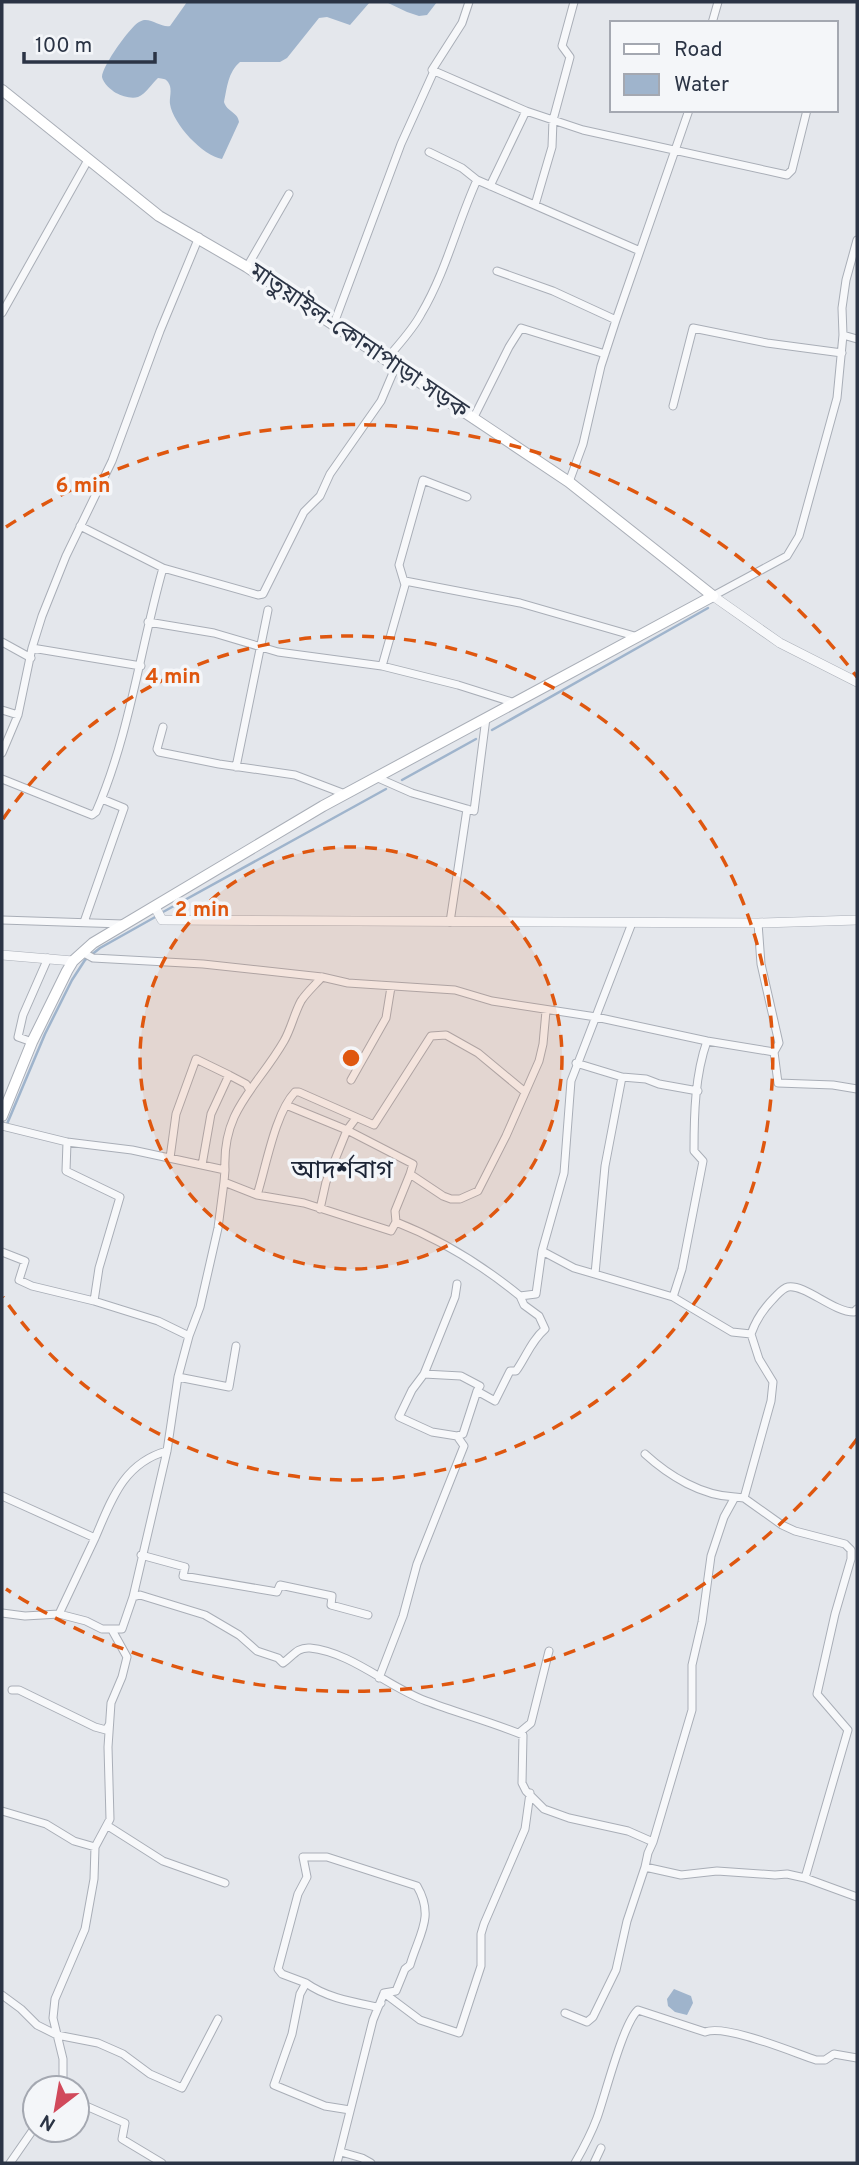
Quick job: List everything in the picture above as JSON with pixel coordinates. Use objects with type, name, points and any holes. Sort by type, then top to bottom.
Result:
[{"type":"main road","name":"মাতুয়াইল-কোনাপাড়া সড়ক","points":[[2,90],[159,216],[247,267],[569,482],[713,596]]},
{"type":"main road","points":[[2,1116],[32,1042],[73,961],[87,955],[123,924],[156,909],[346,794],[713,596]]},
{"type":"street","points":[[333,326],[401,145],[434,71],[432,70],[463,23],[469,2]]},
{"type":"street","points":[[535,205],[552,147],[553,120],[570,57],[562,46],[574,2]]},
{"type":"street","points":[[713,21],[718,2]]},
{"type":"street","points":[[434,71],[553,120],[608,136],[787,174],[792,170],[806,112]]},
{"type":"street","points":[[490,186],[526,111]]},
{"type":"street","points":[[569,482],[583,444],[605,354],[688,112]]},
{"type":"street","points":[[429,152],[462,168],[477,180],[640,251]]},
{"type":"street","points":[[2,313],[88,160]]},
{"type":"street","points":[[384,361],[420,317],[450,255],[465,207],[477,180]]},
{"type":"street","points":[[247,267],[289,194]]},
{"type":"street","points":[[2,753],[18,715],[32,648],[54,586],[112,461],[160,331],[199,237]]},
{"type":"street","points":[[857,240],[846,280],[842,308],[844,335],[837,398],[804,522],[787,556],[713,596],[780,643],[857,682]]},
{"type":"street","points":[[497,271],[553,291],[616,320]]},
{"type":"street","points":[[473,419],[521,328],[605,354]]},
{"type":"street","points":[[673,406],[694,328],[767,343],[842,353]]},
{"type":"street","points":[[844,335],[857,339]]},
{"type":"street","points":[[80,526],[163,568],[258,595],[263,594],[304,512],[320,496],[330,474],[381,401],[395,368]]},
{"type":"street","points":[[382,666],[405,581],[398,565],[423,480],[467,497]]},
{"type":"street","points":[[2,779],[92,814],[96,812],[124,736],[141,666],[148,622],[163,568]]},
{"type":"street","points":[[405,581],[520,603],[638,637]]},
{"type":"street","points":[[236,766],[268,610]]},
{"type":"street","points":[[148,622],[214,633],[260,648],[382,666],[458,685],[515,704]]},
{"type":"street","points":[[2,642],[31,658]]},
{"type":"street","points":[[32,648],[141,666]]},
{"type":"street","points":[[2,710],[18,715]]},
{"type":"street","points":[[378,778],[411,793],[474,811],[486,718]]},
{"type":"street","points":[[163,727],[157,749],[159,752],[295,775],[346,794]]},
{"type":"street","points":[[84,922],[124,807],[102,799]]},
{"type":"street","points":[[450,922],[467,808]]},
{"type":"street","points":[[156,909],[162,920],[632,923],[857,920]]},
{"type":"street","points":[[2,920],[123,924]]},
{"type":"street","points":[[520,1296],[536,1294],[542,1251],[564,1173],[569,1098],[576,1063],[632,923]]},
{"type":"street","points":[[758,923],[761,964],[779,1043],[774,1052],[778,1083],[833,1085],[857,1089]]},
{"type":"street","points":[[2,955],[73,961]]},
{"type":"street","points":[[87,955],[322,977],[348,984],[455,990],[492,1001],[596,1017],[707,1041],[774,1052]]},
{"type":"street","points":[[32,1042],[18,1037],[23,1014],[48,958]]},
{"type":"street","points":[[2,1613],[26,1616],[59,1614],[112,1630],[122,1629],[133,1597],[167,1451],[178,1377],[200,1307],[218,1228],[225,1170],[224,1147],[228,1132],[237,1110],[284,1042],[301,1001],[322,977]]},
{"type":"street","points":[[351,1080],[386,1018],[391,988]]},
{"type":"street","points":[[410,1174],[451,1199],[460,1199],[478,1191],[506,1136],[541,1052],[546,1011]]},
{"type":"street","points":[[257,1195],[264,1166],[286,1105],[292,1096],[299,1091],[374,1125],[431,1037],[446,1035],[478,1053],[524,1092]]},
{"type":"street","points":[[673,1297],[682,1269],[704,1161],[694,1150],[698,1070],[707,1041]]},
{"type":"street","points":[[170,1158],[176,1114],[196,1059],[247,1084],[250,1090]]},
{"type":"street","points":[[576,1063],[622,1077],[646,1079],[698,1091]]},
{"type":"street","points":[[202,1165],[211,1114],[229,1075]]},
{"type":"street","points":[[595,1273],[605,1166],[622,1077]]},
{"type":"street","points":[[224,1182],[257,1195],[304,1203],[391,1231],[396,1222],[395,1211],[413,1164],[347,1130],[286,1105]]},
{"type":"street","points":[[320,1209],[322,1194],[347,1130],[356,1118]]},
{"type":"street","points":[[2,1126],[66,1142],[132,1150],[225,1170]]},
{"type":"street","points":[[66,1142],[66,1171],[120,1197],[99,1268],[94,1301]]},
{"type":"street","points":[[396,1222],[421,1232],[472,1260],[520,1296],[524,1305],[539,1316],[545,1329],[524,1354],[523,1362],[516,1371],[510,1371],[495,1401],[477,1391]]},
{"type":"street","points":[[542,1251],[575,1268],[673,1297],[732,1332],[751,1334]]},
{"type":"street","points":[[2,1252],[25,1261],[19,1280],[32,1286],[94,1301],[158,1321],[189,1336]]},
{"type":"street","points":[[424,1374],[461,1376],[480,1386],[463,1434],[457,1436],[432,1432],[399,1417],[412,1390],[424,1374],[455,1297],[457,1284]]},
{"type":"street","points":[[565,2013],[587,2022],[593,2017],[616,1970],[627,1921],[692,1710],[692,1665],[702,1622],[711,1556],[724,1517],[740,1497],[771,1401],[774,1382],[759,1359],[751,1334],[765,1307],[788,1287],[799,1289],[845,1312],[857,1310]]},
{"type":"street","points":[[178,1377],[229,1387],[236,1346]]},
{"type":"street","points":[[379,1678],[403,1616],[417,1564],[464,1446],[457,1436]]},
{"type":"street","points":[[59,1614],[123,1480],[132,1468],[144,1460],[167,1451]]},
{"type":"street","points":[[645,1454],[682,1482],[740,1497],[788,1528],[845,1544],[851,1550],[854,1560],[835,1614],[817,1694],[848,1730]]},
{"type":"street","points":[[2,1496],[95,1538]]},
{"type":"street","points":[[141,1555],[185,1567],[183,1576],[277,1592],[280,1585],[318,1592],[332,1596],[331,1605],[368,1615]]},
{"type":"street","points":[[133,1597],[140,1595],[205,1615],[239,1635],[257,1651],[278,1658],[284,1663],[297,1649],[308,1648],[345,1657],[425,1701],[523,1735],[522,1783],[526,1791],[544,1809],[628,1832],[653,1842]]},
{"type":"street","points":[[63,2074],[63,2059],[53,2018],[55,1999],[85,1929],[94,1879],[95,1847],[108,1826],[111,1703],[127,1657],[112,1630]]},
{"type":"street","points":[[519,1734],[531,1723],[549,1651]]},
{"type":"street","points":[[12,1690],[19,1690],[95,1727],[106,1730],[110,1725]]},
{"type":"street","points":[[848,1730],[857,1728]]},
{"type":"street","points":[[805,1878],[848,1730]]},
{"type":"street","points":[[383,1993],[420,2020],[459,2033],[481,1966],[481,1934],[525,1829],[530,1793]]},
{"type":"street","points":[[2,1811],[46,1824],[74,1841],[95,1847]]},
{"type":"street","points":[[108,1826],[163,1861],[225,1884]]},
{"type":"street","points":[[381,2002],[377,2007],[331,1996],[282,1974],[278,1969],[298,1894],[307,1877],[303,1857],[327,1857],[417,1886],[424,1897],[427,1914],[410,1965],[405,1969],[396,1992],[383,1993]]},
{"type":"street","points":[[645,1867],[681,1875],[717,1871],[788,1874],[857,1897]]},
{"type":"street","points":[[306,1983],[300,1994],[292,2034],[274,2085],[325,2106],[350,2110]]},
{"type":"street","points":[[337,2163],[373,2020],[383,1993]]},
{"type":"street","points":[[2,1995],[37,2025],[57,2035],[98,2043],[123,2054],[150,2074],[182,2088],[218,2019]]},
{"type":"street","points":[[575,2163],[590,2136],[625,2035],[633,2015],[638,2010],[705,2032],[714,2028],[764,2041],[816,2060],[825,2060],[834,2054],[857,2058]]},
{"type":"street","points":[[91,2108],[125,2123],[122,2139],[162,2163]]},
{"type":"street","points":[[10,2163],[23,2144]]},
{"type":"street","points":[[594,2163],[601,2148]]},
{"type":"street","points":[[341,2152],[371,2163]]},
{"type":"water","points":[[187,2],[370,2],[350,25],[327,17],[319,18],[287,58],[280,62],[240,62],[236,66],[224,102],[239,122],[222,159],[198,146],[177,121],[172,112],[170,87],[166,80],[158,78],[144,93],[132,98],[114,92],[102,77],[111,56],[135,25],[147,20],[170,26]]},
{"type":"water","points":[[386,2],[437,2],[427,15],[419,16]]},
{"type":"water","points":[[674,1989],[691,1996],[693,2003],[687,2015],[675,2012],[668,2006],[667,1999]]},
{"type":"waterway","points":[[492,730],[708,608]]},
{"type":"waterway","points":[[402,780],[476,739]]},
{"type":"waterway","points":[[163,912],[386,789]]},
{"type":"waterway","points":[[7,1124],[45,1034],[85,960],[100,948],[157,916]]},
{"type":"district","name":"আদর্শবাগ","points":[[342,1171]]}]
